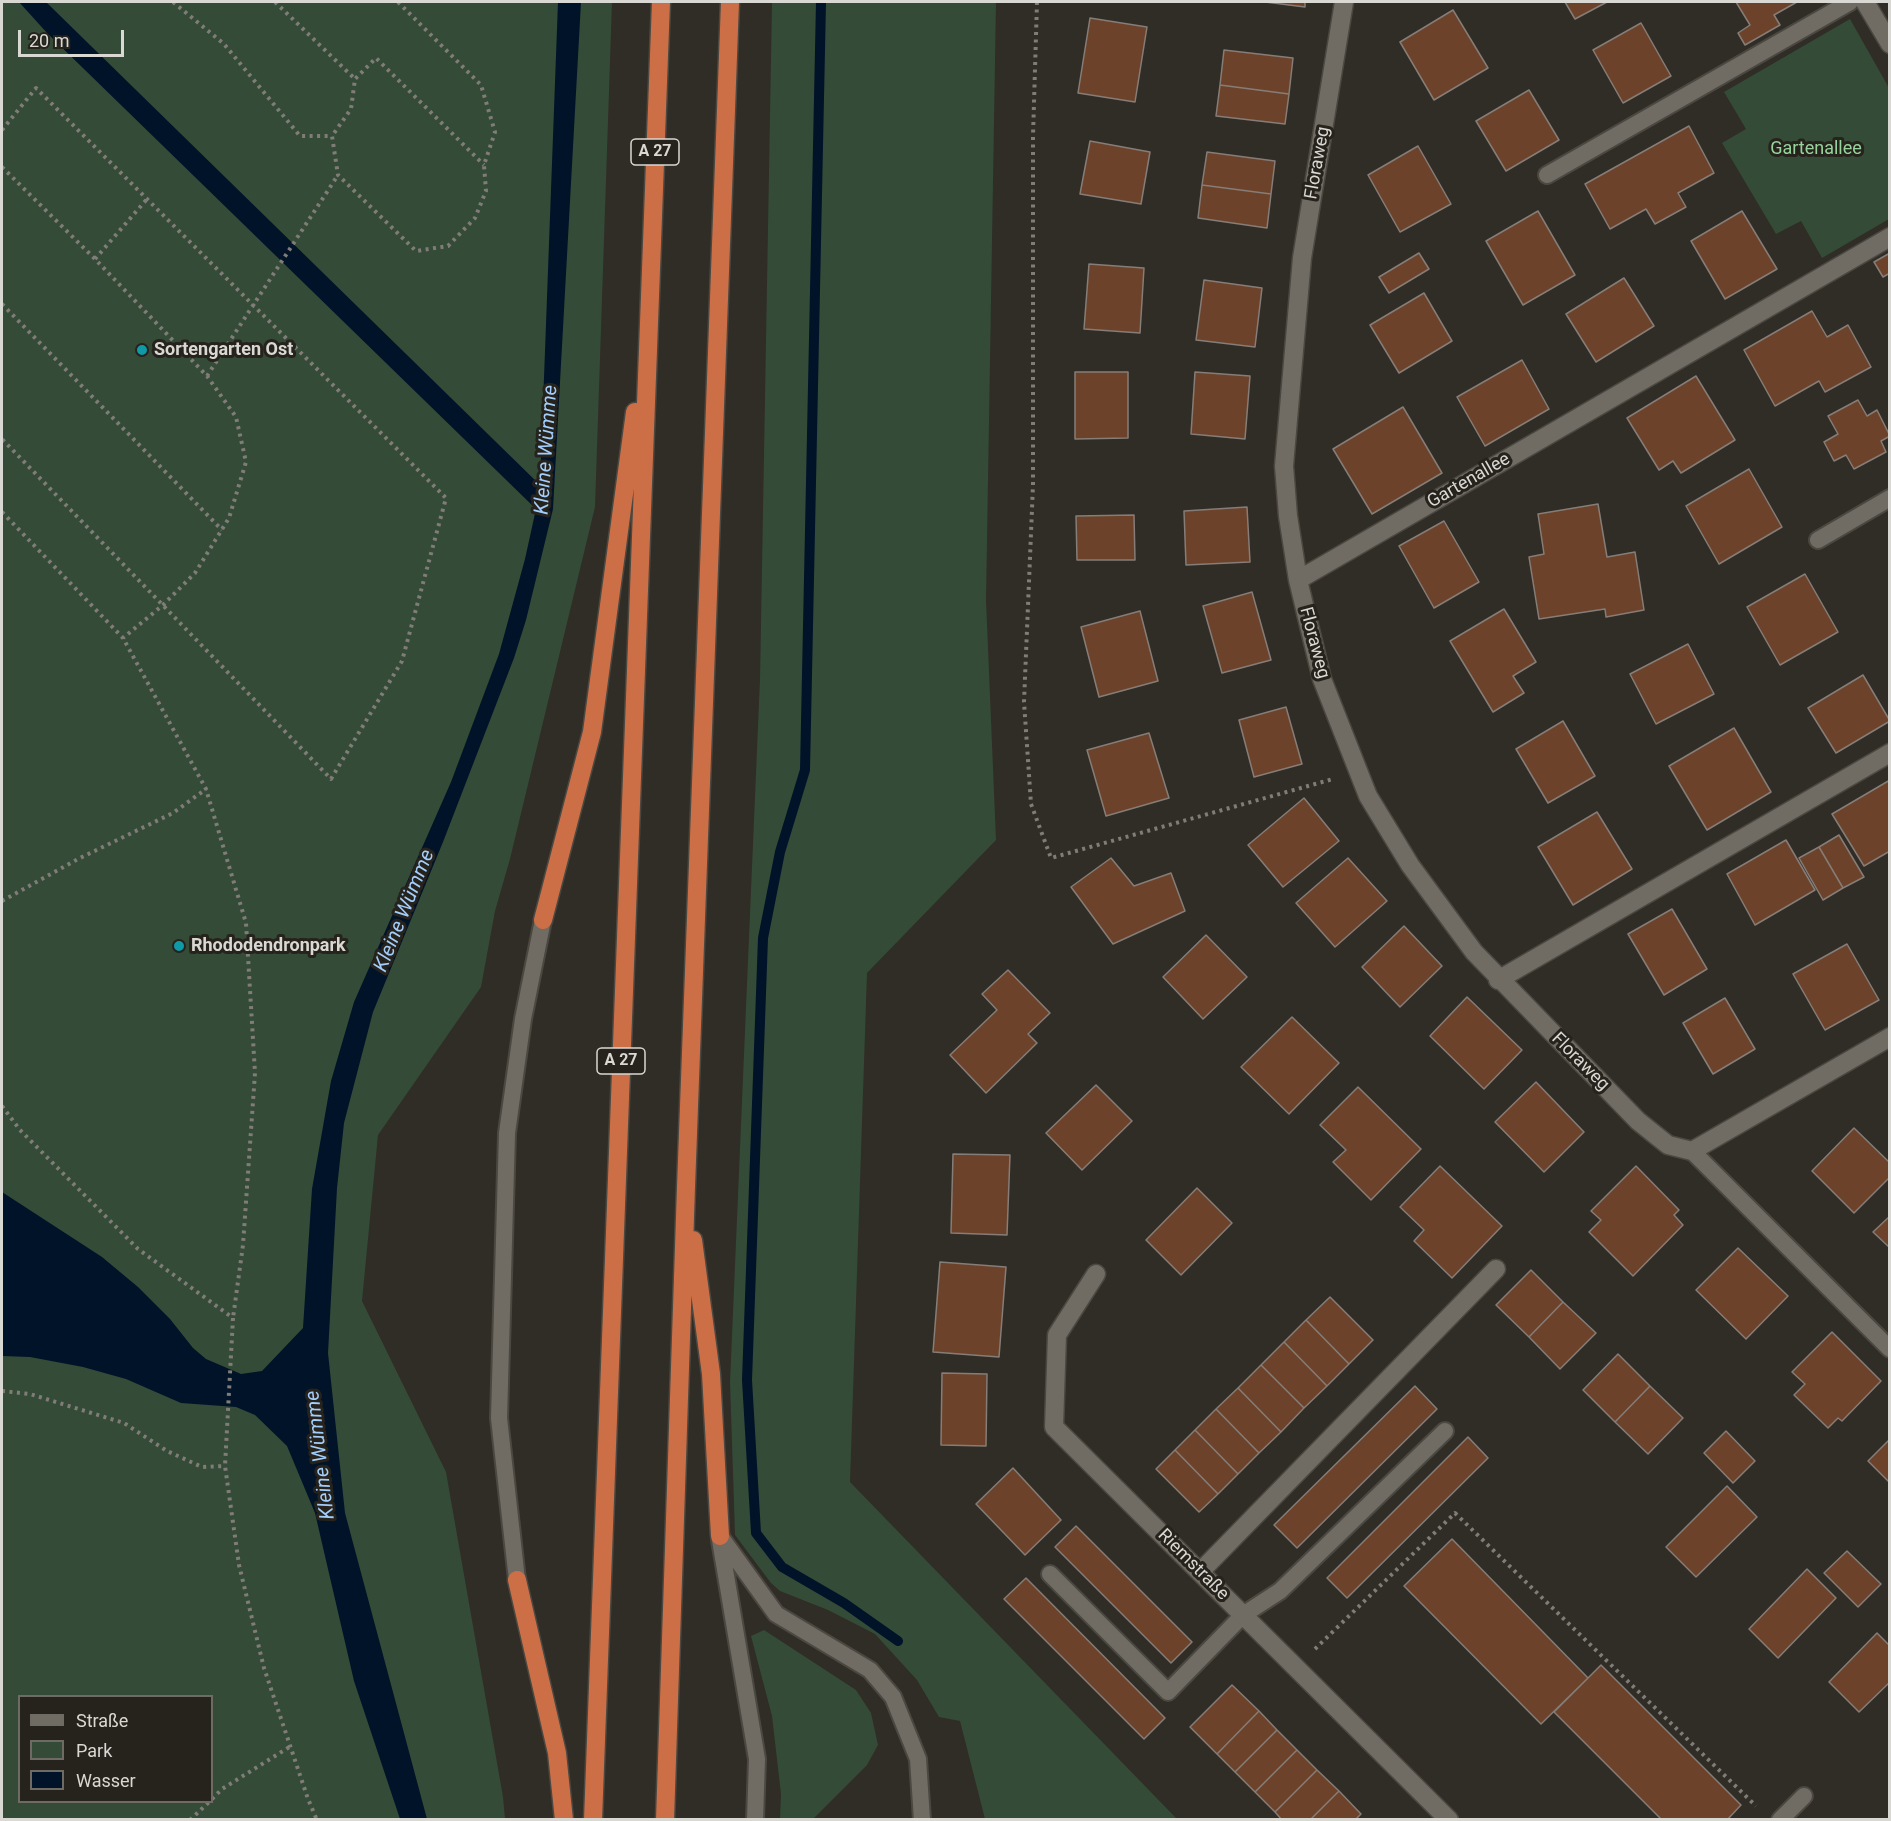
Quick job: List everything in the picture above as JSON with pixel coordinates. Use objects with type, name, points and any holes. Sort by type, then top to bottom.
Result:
[{"type":"highway","name":"A 27","points":[[593,1820],[661,2]]},
{"type":"highway","points":[[665,1820],[730,2]]},
{"type":"highway","points":[[543,920],[592,732],[649,303]]},
{"type":"highway","points":[[686,1187],[711,1374],[720,1536]]},
{"type":"highway","points":[[517,1580],[557,1753],[564,1820]]},
{"type":"street","name":"Floraweg","points":[[1344,2],[1302,258],[1284,466],[1288,516],[1298,580],[1322,679],[1368,796],[1410,865],[1474,952],[1498,980],[1638,1121],[1668,1145],[1692,1151]]},
{"type":"street","points":[[1865,2],[1890,44]]},
{"type":"street","name":"Gartenallee","points":[[1298,580],[1890,237]]},
{"type":"street","points":[[1498,980],[1890,753]]},
{"type":"street","points":[[1692,1151],[1890,1037]]},
{"type":"street","points":[[1200,1572],[1496,1269]]},
{"type":"street","name":"Riemstraße","points":[[1096,1274],[1057,1335],[1054,1427],[1449,1820]]},
{"type":"lane","points":[[1547,175],[1850,2]]},
{"type":"lane","points":[[1818,540],[1890,498]]},
{"type":"lane","points":[[517,1580],[499,1418],[507,1133],[523,1019],[543,920]]},
{"type":"lane","name":"Floraweg","points":[[1692,1151],[1890,1349]]},
{"type":"lane","points":[[1050,1574],[1168,1692],[1243,1615],[1280,1591],[1445,1431]]},
{"type":"lane","points":[[720,1536],[757,1759],[755,1820]]},
{"type":"lane","points":[[720,1536],[776,1614],[870,1670],[893,1697],[918,1759],[922,1820]]},
{"type":"lane","points":[[1780,1820],[1804,1796]]},
{"type":"path","points":[[173,2],[224,44],[300,136],[332,136]]},
{"type":"path","points":[[275,2],[355,79]]},
{"type":"path","points":[[398,2],[481,85],[495,132],[484,165],[486,191],[475,218],[448,246],[416,251],[338,175],[332,136],[351,109],[355,79],[376,58],[484,165]]},
{"type":"path","points":[[1037,2],[1033,136],[1033,485],[1024,702],[1031,804],[1051,858],[1358,773]]},
{"type":"path","points":[[2,130],[36,88],[446,498],[402,661],[331,779],[2,439]]},
{"type":"path","points":[[2,167],[95,259],[207,376],[236,417],[246,462],[229,518],[195,573],[163,605],[123,638]]},
{"type":"path","points":[[207,376],[338,175]]},
{"type":"path","points":[[95,259],[147,199]]},
{"type":"path","points":[[2,304],[222,530]]},
{"type":"path","points":[[2,512],[123,638],[206,789],[246,922],[255,1073],[243,1245],[233,1318],[225,1466],[242,1577],[264,1668],[317,1820]]},
{"type":"path","points":[[2,901],[78,859],[173,813],[206,789]]},
{"type":"path","points":[[2,1106],[20,1130],[138,1249],[233,1318]]},
{"type":"path","points":[[2,1391],[30,1394],[124,1423],[167,1451],[202,1467],[225,1466]]},
{"type":"path","points":[[1296,1667],[1455,1513],[1761,1811]]},
{"type":"path","points":[[213,1797],[222,1789],[291,1746]]},
{"type":"path","points":[[190,1820],[207,1803]]},
{"type":"green space","name":"Rhododendronpark","points":[[2,2],[612,2],[595,507],[510,859],[495,911],[481,987],[378,1135],[362,1301],[446,1472],[505,1819],[2,1820]]},
{"type":"green space","points":[[772,2],[996,2],[986,600],[996,840],[867,973],[850,1482],[1177,1819],[985,1819],[960,1721],[939,1717],[917,1680],[875,1634],[828,1610],[780,1591],[771,1583],[735,1535],[730,1382],[760,679]]},
{"type":"green space","name":"Gartenallee","points":[[1850,19],[1889,88],[1889,219],[1822,258],[1801,221],[1776,234],[1722,143],[1746,129],[1724,92]]},
{"type":"green space","points":[[764,1630],[856,1690],[871,1713],[878,1745],[867,1765],[813,1819],[780,1819],[781,1794],[772,1716],[751,1636]]},
{"type":"water","name":"Kleine Wümme","points":[[19,2],[46,2],[540,485],[558,2],[581,2],[553,509],[526,620],[514,658],[443,842],[373,1012],[344,1123],[337,1188],[328,1353],[345,1513],[427,1819],[400,1819],[354,1681],[315,1513],[287,1446],[255,1415],[236,1407],[181,1403],[126,1379],[83,1367],[30,1357],[2,1356],[2,1192],[102,1257],[138,1287],[170,1319],[193,1348],[206,1359],[241,1374],[262,1371],[303,1328],[312,1189],[331,1081],[354,1002],[451,782],[499,654],[536,509],[48,34]]},
{"type":"building","points":[[1265,2],[1305,2],[1305,7]]},
{"type":"building","points":[[1565,2],[1607,2],[1575,19]]},
{"type":"building","points":[[1736,2],[1797,2],[1774,15],[1780,25],[1745,45],[1738,33],[1750,25]]},
{"type":"building","points":[[1453,10],[1488,68],[1434,100],[1400,42]]},
{"type":"building","points":[[1090,18],[1147,27],[1135,102],[1078,93]]},
{"type":"building","points":[[1641,23],[1671,76],[1623,103],[1593,50]]},
{"type":"building","points":[[1224,50],[1293,58],[1289,94],[1220,85]]},
{"type":"building","points":[[1220,85],[1289,94],[1285,124],[1216,116]]},
{"type":"building","points":[[1529,90],[1559,140],[1506,171],[1476,121]]},
{"type":"building","points":[[1689,126],[1714,173],[1678,193],[1686,207],[1655,224],[1646,209],[1610,229],[1585,184]]},
{"type":"building","points":[[1090,141],[1150,152],[1141,204],[1080,194]]},
{"type":"building","points":[[1418,146],[1451,204],[1400,232],[1368,175]]},
{"type":"building","points":[[1207,152],[1275,161],[1271,194],[1202,185]]},
{"type":"building","points":[[1202,185],[1271,194],[1267,228],[1198,218]]},
{"type":"building","points":[[1538,211],[1575,275],[1523,305],[1486,241]]},
{"type":"building","points":[[1742,211],[1777,269],[1725,299],[1691,241]]},
{"type":"building","points":[[1419,253],[1429,269],[1389,293],[1379,277]]},
{"type":"building","points":[[1890,253],[1890,273],[1883,277],[1874,262]]},
{"type":"building","points":[[1089,264],[1144,268],[1140,333],[1084,329]]},
{"type":"building","points":[[1624,278],[1654,326],[1596,362],[1566,314]]},
{"type":"building","points":[[1204,280],[1262,288],[1255,347],[1196,340]]},
{"type":"building","points":[[1424,293],[1452,341],[1399,373],[1370,325]]},
{"type":"building","points":[[1812,311],[1827,337],[1848,325],[1871,367],[1825,392],[1819,381],[1775,406],[1744,350]]},
{"type":"building","points":[[1522,360],[1549,409],[1485,446],[1457,397]]},
{"type":"building","points":[[1075,372],[1128,372],[1128,438],[1075,439]]},
{"type":"building","points":[[1195,372],[1250,376],[1245,439],[1191,434]]},
{"type":"building","points":[[1696,376],[1735,440],[1681,473],[1673,461],[1659,470],[1627,418]]},
{"type":"building","points":[[1858,400],[1867,416],[1877,410],[1890,436],[1881,441],[1886,452],[1854,469],[1846,455],[1834,461],[1824,442],[1838,434],[1828,416]]},
{"type":"building","points":[[1403,407],[1442,473],[1372,514],[1333,449]]},
{"type":"building","points":[[1749,469],[1782,527],[1719,564],[1686,506]]},
{"type":"building","points":[[1598,504],[1607,557],[1635,552],[1644,610],[1606,617],[1605,609],[1539,619],[1529,557],[1544,554],[1538,514]]},
{"type":"building","points":[[1247,507],[1250,562],[1186,565],[1184,511]]},
{"type":"building","points":[[1134,515],[1135,560],[1077,560],[1076,516]]},
{"type":"building","points":[[1444,521],[1479,582],[1434,608],[1399,546]]},
{"type":"building","points":[[1805,574],[1838,632],[1780,665],[1747,607]]},
{"type":"building","points":[[1252,592],[1271,660],[1222,673],[1203,606]]},
{"type":"building","points":[[1504,609],[1536,662],[1513,676],[1524,693],[1493,712],[1450,641]]},
{"type":"building","points":[[1140,611],[1158,681],[1099,697],[1081,627]]},
{"type":"building","points":[[1688,644],[1714,694],[1656,724],[1630,674]]},
{"type":"building","points":[[1863,675],[1890,721],[1836,753],[1808,708]]},
{"type":"building","points":[[1286,707],[1302,764],[1254,777],[1239,720]]},
{"type":"building","points":[[1563,721],[1595,776],[1548,803],[1516,749]]},
{"type":"building","points":[[1734,728],[1771,792],[1707,830],[1669,766]]},
{"type":"building","points":[[1149,733],[1169,798],[1106,816],[1087,750]]},
{"type":"building","points":[[1890,780],[1890,851],[1864,866],[1832,814]]},
{"type":"building","points":[[1304,798],[1339,841],[1283,887],[1248,845]]},
{"type":"building","points":[[1597,812],[1632,869],[1573,905],[1538,847]]},
{"type":"building","points":[[1839,835],[1864,877],[1843,888],[1819,847]]},
{"type":"building","points":[[1786,840],[1815,890],[1755,925],[1727,874]]},
{"type":"building","points":[[1819,847],[1843,888],[1823,900],[1799,858]]},
{"type":"building","points":[[1111,858],[1134,886],[1171,873],[1185,911],[1113,944],[1071,887]]},
{"type":"building","points":[[1348,858],[1387,901],[1335,947],[1296,903]]},
{"type":"building","points":[[1672,909],[1707,969],[1664,995],[1628,934]]},
{"type":"building","points":[[1404,926],[1442,966],[1400,1007],[1362,967]]},
{"type":"building","points":[[1206,935],[1247,977],[1203,1019],[1163,977]]},
{"type":"building","points":[[1847,944],[1879,1000],[1825,1030],[1793,974]]},
{"type":"building","points":[[1008,970],[1050,1013],[1028,1034],[1037,1043],[986,1093],[950,1055],[997,1010],[982,994]]},
{"type":"building","points":[[1467,997],[1522,1050],[1484,1089],[1430,1036]]},
{"type":"building","points":[[1725,998],[1755,1049],[1713,1074],[1683,1023]]},
{"type":"building","points":[[1292,1017],[1339,1063],[1289,1114],[1241,1067]]},
{"type":"building","points":[[1536,1082],[1584,1132],[1544,1172],[1495,1122]]},
{"type":"building","points":[[1096,1085],[1132,1121],[1082,1170],[1046,1133]]},
{"type":"building","points":[[1358,1087],[1421,1149],[1371,1200],[1333,1162],[1346,1150],[1320,1125]]},
{"type":"building","points":[[1854,1128],[1890,1163],[1890,1177],[1854,1213],[1812,1171]]},
{"type":"building","points":[[953,1154],[1010,1155],[1007,1235],[951,1233]]},
{"type":"building","points":[[1440,1166],[1502,1226],[1452,1278],[1414,1241],[1424,1230],[1400,1207]]},
{"type":"building","points":[[1636,1166],[1679,1210],[1674,1215],[1683,1225],[1633,1276],[1589,1232],[1601,1220],[1591,1211]]},
{"type":"building","points":[[1197,1188],[1232,1223],[1181,1275],[1146,1240]]},
{"type":"building","points":[[1890,1216],[1890,1248],[1873,1232]]},
{"type":"building","points":[[1738,1248],[1788,1296],[1746,1339],[1696,1290]]},
{"type":"building","points":[[940,1262],[1006,1267],[999,1357],[933,1352]]},
{"type":"building","points":[[1531,1270],[1563,1302],[1529,1337],[1496,1305]]},
{"type":"building","points":[[1330,1297],[1373,1340],[1349,1364],[1306,1320]]},
{"type":"building","points":[[1563,1302],[1596,1333],[1560,1369],[1529,1337]]},
{"type":"building","points":[[1306,1320],[1349,1364],[1327,1386],[1284,1342]]},
{"type":"building","points":[[1832,1332],[1881,1381],[1842,1421],[1838,1418],[1828,1428],[1794,1395],[1805,1384],[1792,1372]]},
{"type":"building","points":[[1284,1342],[1327,1386],[1304,1408],[1261,1365]]},
{"type":"building","points":[[1618,1354],[1650,1386],[1615,1422],[1583,1390]]},
{"type":"building","points":[[1261,1365],[1304,1408],[1281,1432],[1238,1388]]},
{"type":"building","points":[[942,1373],[987,1374],[986,1446],[941,1445]]},
{"type":"building","points":[[1415,1386],[1437,1409],[1297,1548],[1274,1525]]},
{"type":"building","points":[[1650,1386],[1683,1418],[1648,1454],[1615,1422]]},
{"type":"building","points":[[1238,1388],[1281,1432],[1259,1453],[1216,1409]]},
{"type":"building","points":[[1216,1409],[1259,1453],[1238,1474],[1195,1430]]},
{"type":"building","points":[[1195,1430],[1238,1474],[1218,1494],[1175,1450]]},
{"type":"building","points":[[1726,1431],[1755,1461],[1733,1483],[1704,1453]]},
{"type":"building","points":[[1468,1437],[1488,1458],[1347,1598],[1327,1578]]},
{"type":"building","points":[[1890,1439],[1890,1483],[1868,1461]]},
{"type":"building","points":[[1175,1450],[1218,1494],[1199,1512],[1156,1469]]},
{"type":"building","points":[[1013,1468],[1061,1520],[1025,1555],[976,1504]]},
{"type":"building","points":[[1727,1486],[1757,1517],[1696,1577],[1666,1547]]},
{"type":"building","points":[[1076,1526],[1192,1642],[1171,1663],[1055,1547]]},
{"type":"building","points":[[1452,1539],[1588,1678],[1541,1724],[1404,1586]]},
{"type":"building","points":[[1847,1551],[1881,1584],[1858,1607],[1824,1573]]},
{"type":"building","points":[[1807,1569],[1836,1598],[1778,1658],[1749,1629]]},
{"type":"building","points":[[1026,1578],[1165,1718],[1144,1739],[1004,1599]]},
{"type":"building","points":[[1877,1633],[1890,1646],[1890,1682],[1859,1712],[1829,1682]]},
{"type":"building","points":[[1601,1665],[1741,1805],[1727,1820],[1662,1820],[1554,1712]]},
{"type":"building","points":[[1232,1685],[1259,1711],[1217,1754],[1190,1727]]},
{"type":"building","points":[[1259,1711],[1277,1730],[1235,1772],[1217,1754]]},
{"type":"building","points":[[1277,1730],[1297,1750],[1255,1792],[1235,1772]]},
{"type":"building","points":[[1297,1750],[1317,1770],[1275,1812],[1255,1792]]},
{"type":"building","points":[[1317,1770],[1339,1791],[1310,1820],[1282,1820],[1275,1812]]},
{"type":"building","points":[[1339,1791],[1361,1814],[1355,1820],[1310,1820]]},
{"type":"waterway","points":[[821,2],[805,770],[780,852],[763,938],[747,1380],[756,1533],[782,1567],[844,1603],[898,1641]]},
{"type":"place","name":"Sortengarten Ost","points":[[142,350]]},
{"type":"place","name":"Rhododendronpark","points":[[179,946]]}]
